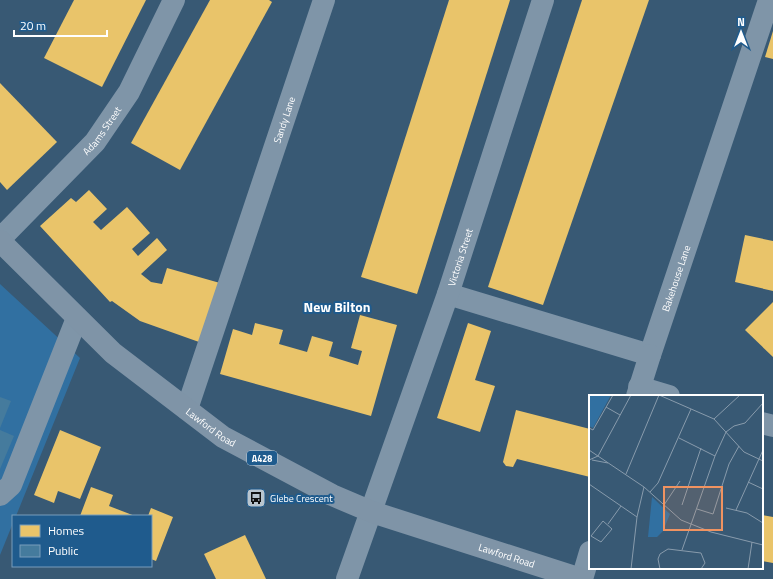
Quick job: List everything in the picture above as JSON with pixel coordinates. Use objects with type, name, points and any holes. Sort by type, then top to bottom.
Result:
[{"type":"main road","name":"Lawford Road","points":[[0,240],[113,353],[223,437],[332,495],[372,512],[581,579]]},
{"type":"street","name":"Adams Street","points":[[0,240],[94,142],[129,92],[174,0]]},
{"type":"street","name":"Sandy Lane","points":[[187,409],[245,241],[324,0]]},
{"type":"street","name":"Victoria Street","points":[[372,512],[448,294],[542,0]]},
{"type":"street","name":"Bakehouse Lane","points":[[638,392],[769,0]]},
{"type":"street","points":[[448,294],[650,355]]},
{"type":"street","points":[[0,495],[11,485],[77,318]]},
{"type":"street","points":[[638,392],[661,395]]},
{"type":"street","points":[[763,423],[773,426]]},
{"type":"street","points":[[347,579],[372,512]]},
{"type":"street","points":[[581,579],[589,555]]},
{"type":"shaded area","points":[[0,284],[80,358],[16,515],[12,515],[12,525],[0,555]]},
{"type":"building: Homes","points":[[74,0],[146,0],[102,87],[44,58]]},
{"type":"building: Homes","points":[[210,0],[269,0],[272,2],[180,170],[131,143]]},
{"type":"building: Homes","points":[[449,0],[510,0],[417,294],[361,277]]},
{"type":"building: Homes","points":[[582,0],[649,0],[543,305],[488,287]]},
{"type":"building: Homes","points":[[773,31],[773,59],[765,57]]},
{"type":"building: Homes","points":[[0,83],[57,142],[7,190],[0,182]]},
{"type":"building: Homes","points":[[89,190],[107,209],[93,222],[101,230],[127,207],[150,233],[132,249],[138,256],[157,238],[167,250],[141,274],[151,282],[162,284],[167,268],[220,283],[199,342],[140,321],[112,301],[110,302],[40,226],[71,198],[76,202]]},
{"type":"building: Homes","points":[[745,235],[773,241],[773,291],[735,282]]},
{"type":"building: Homes","points":[[773,302],[773,357],[745,330]]},
{"type":"building: Homes","points":[[360,315],[397,325],[371,416],[220,374],[233,329],[252,335],[255,323],[283,330],[279,344],[307,352],[312,336],[333,342],[329,356],[358,365],[362,351],[351,348]]},
{"type":"building: Homes","points":[[468,323],[491,331],[475,380],[495,386],[480,432],[437,418]]},
{"type":"building: Homes","points":[[516,410],[589,429],[589,477],[517,459],[513,467],[506,466],[503,462]]},
{"type":"building: Homes","points":[[60,430],[101,447],[80,499],[58,491],[54,503],[34,495]]},
{"type":"building: Homes","points":[[91,487],[113,495],[109,506],[132,515],[80,515]]},
{"type":"building: Homes","points":[[151,508],[173,517],[156,561],[152,559],[152,515],[148,515]]},
{"type":"building: Homes","points":[[763,515],[773,517],[773,563],[763,561]]},
{"type":"building: Homes","points":[[245,535],[266,579],[216,579],[204,554]]},
{"type":"building: Public","points":[[0,397],[11,401],[0,428]]},
{"type":"building: Public","points":[[0,430],[14,436],[0,469]]},
{"type":"place","name":"Glebe Crescent","points":[[256,498]]},
{"type":"district","name":"New Bilton","points":[[337,306]]}]
